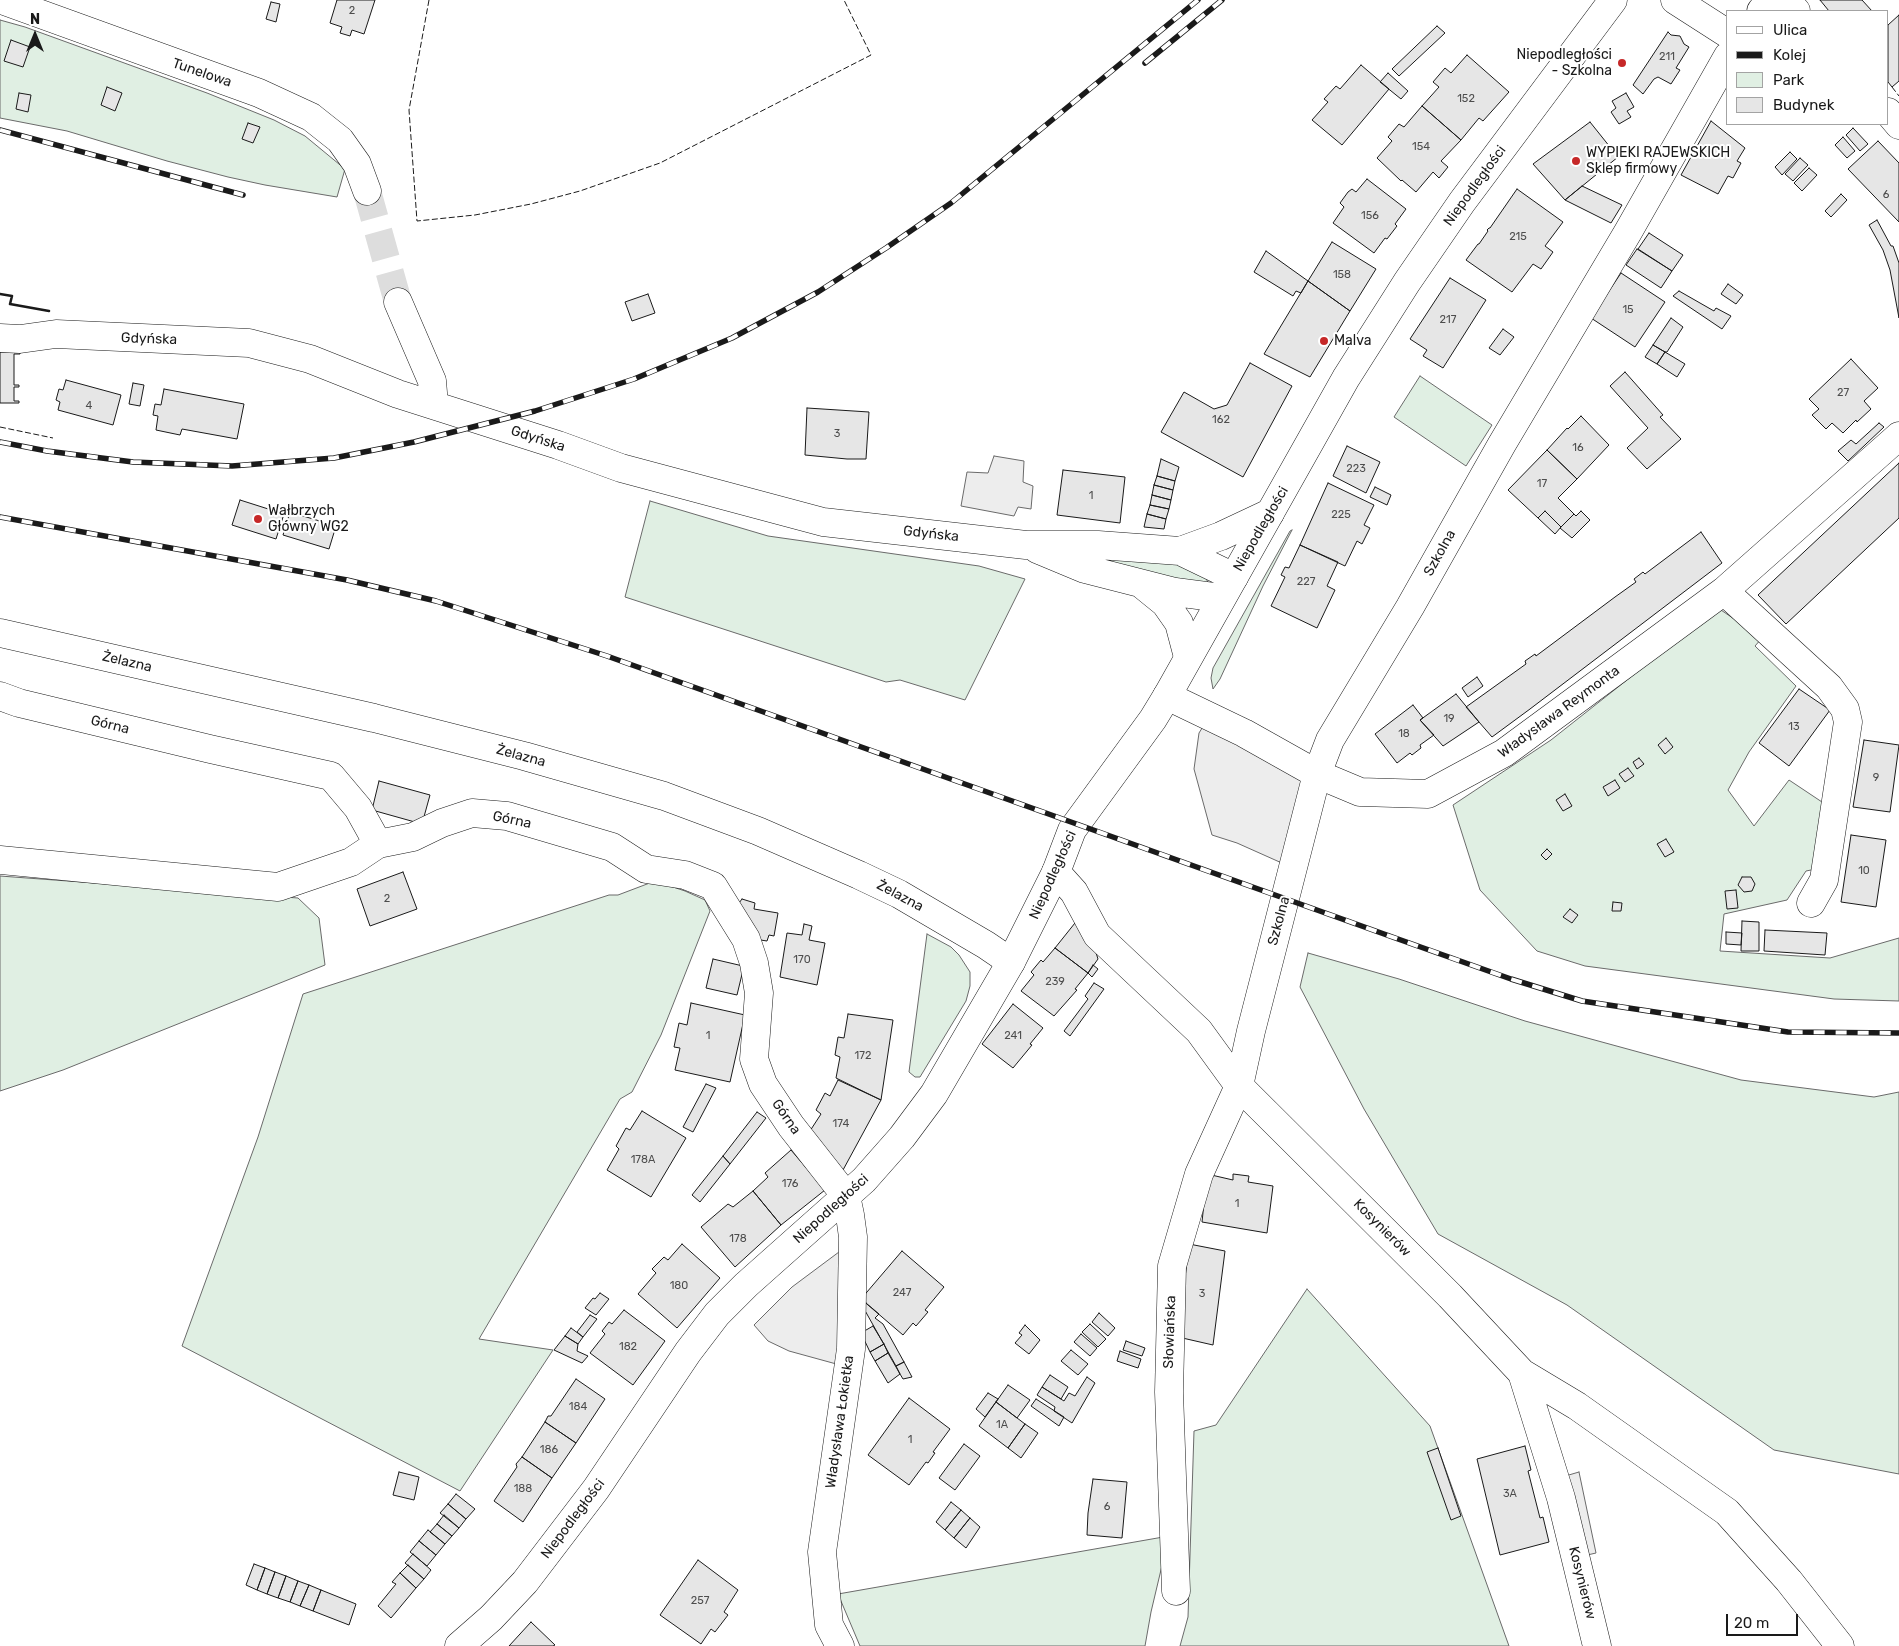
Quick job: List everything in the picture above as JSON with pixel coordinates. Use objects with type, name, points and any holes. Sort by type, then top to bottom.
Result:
[{"type":"street","name":"Tunelowa","points":[[2,0],[258,93],[311,117],[340,140],[357,164],[367,192]]},
{"type":"street","name":"Niepodległości","points":[[460,1646],[491,1618],[525,1582],[596,1489],[688,1352],[717,1314],[746,1285],[864,1180],[902,1137],[934,1094],[1011,962],[1056,872],[1072,830],[1153,719],[1167,696],[1346,378],[1407,282],[1462,202],[1613,0]]},
{"type":"street","points":[[1676,0],[1726,33]]},
{"type":"street","points":[[1762,10],[1770,0]]},
{"type":"street","points":[[1786,0],[1795,10]]},
{"type":"street","name":"Szkolna","points":[[1239,1086],[1251,1031],[1317,774],[1330,740],[1410,607],[1502,444],[1628,232],[1726,60]]},
{"type":"street","points":[[1889,113],[1899,125]]},
{"type":"street","points":[[398,302],[432,381],[434,405]]},
{"type":"street","name":"Gdyńska","points":[[0,322],[27,326],[54,334]]},
{"type":"street","name":"Gdyńska","points":[[0,338],[20,339],[54,334],[249,343],[310,359],[398,394],[558,445],[621,468],[823,522],[1026,545],[1098,545],[1180,551],[1221,536],[1270,513]]},
{"type":"street","name":"Władysława Reymonta","points":[[1167,696],[1244,733],[1317,774],[1360,792],[1428,794],[1504,753],[1724,591],[1899,436]]},
{"type":"street","name":"Gdyńska","points":[[1026,545],[1085,570],[1143,585],[1200,596],[1228,588]]},
{"type":"street","name":"Gdyńska","points":[[1180,551],[1228,588]]},
{"type":"street","name":"Gdyńska","points":[[1143,585],[1165,603],[1179,623],[1188,657]]},
{"type":"street","points":[[1724,591],[1829,687],[1845,709],[1848,722],[1824,880],[1811,903]]},
{"type":"street","name":"Żelazna","points":[[0,633],[374,718],[524,756],[664,796],[758,831],[859,874],[899,894],[986,945],[1011,962]]},
{"type":"street","name":"Górna","points":[[0,696],[20,703],[210,749],[332,776],[358,808],[378,844],[412,837],[442,823],[472,813],[507,816],[612,847],[646,869],[685,874],[713,886],[746,939],[754,963],[759,993],[754,1059],[763,1084],[791,1126],[846,1196]]},
{"type":"street","points":[[0,860],[278,887],[351,862],[378,844]]},
{"type":"street","name":"Kosynierów","points":[[1056,872],[1074,892],[1098,935],[1199,1031],[1239,1086],[1450,1296],[1522,1374],[1561,1498],[1597,1646]]},
{"type":"street","name":"Słowiańska","points":[[1176,1591],[1169,1392],[1172,1266],[1199,1174],[1239,1086]]},
{"type":"street","name":"Władysława Łokietka","points":[[840,1646],[829,1625],[822,1552],[850,1349],[853,1237],[846,1196]]},
{"type":"street","points":[[1522,1374],[1577,1406],[1726,1512],[1789,1581],[1840,1646]]},
{"type":"green space","points":[[0,20],[25,27],[207,93],[274,120],[305,136],[345,169],[337,197],[228,177],[67,131],[0,118]]},
{"type":"green space","points":[[1420,376],[1492,425],[1466,466],[1394,417]]},
{"type":"green space","points":[[650,501],[768,536],[979,566],[1025,579],[965,700],[900,680],[886,682],[625,597]]},
{"type":"green space","points":[[1292,530],[1263,586],[1220,679],[1213,689],[1211,678],[1213,668]]},
{"type":"green space","points":[[1095,554],[1181,565],[1203,574],[1208,582],[1199,587],[1096,559]]},
{"type":"green space","points":[[1718,608],[1762,638],[1755,646],[1796,686],[1749,752],[1728,790],[1754,826],[1789,780],[1825,804],[1816,869],[1806,871],[1787,900],[1724,914],[1720,951],[1830,958],[1899,938],[1899,1001],[1834,999],[1585,966],[1537,951],[1480,890],[1453,805],[1551,740]]},
{"type":"green space","points":[[0,876],[298,898],[319,918],[325,965],[63,1070],[0,1091]]},
{"type":"green space","points":[[655,881],[705,900],[710,911],[661,1035],[632,1092],[620,1099],[479,1339],[553,1350],[460,1491],[182,1346],[258,1137],[303,994],[609,895],[618,895]]},
{"type":"green space","points":[[927,934],[951,947],[959,955],[970,972],[970,986],[966,1001],[920,1077],[915,1077],[909,1072]]},
{"type":"green space","points":[[1308,953],[1399,979],[1525,1021],[1741,1080],[1874,1097],[1899,1092],[1899,1474],[1774,1450],[1567,1305],[1438,1234],[1364,1109],[1300,987]]},
{"type":"green space","points":[[1307,1289],[1430,1426],[1509,1646],[1180,1646],[1188,1617],[1194,1431],[1216,1425]]},
{"type":"green space","points":[[1169,1536],[1145,1646],[860,1646],[838,1594]]},
{"type":"shaded area","points":[[994,456],[1024,461],[1023,482],[1033,486],[1031,509],[1018,507],[1014,516],[961,506],[967,472],[988,473]]},
{"type":"shaded area","points":[[1209,717],[1317,774],[1293,868],[1237,843],[1212,835],[1194,769],[1199,733]]},
{"type":"shaded area","points":[[843,1249],[840,1365],[789,1351],[768,1341],[754,1325],[792,1287]]},
{"type":"shaded area","points":[[1579,1472],[1596,1553],[1583,1556],[1562,1477]]},
{"type":"building","points":[[337,0],[375,0],[364,34],[352,30],[350,36],[340,33],[342,27],[330,23]]},
{"type":"building","points":[[1820,0],[1862,0],[1871,10],[1828,10]]},
{"type":"building","points":[[271,2],[280,4],[276,22],[266,19]]},
{"type":"building","points":[[1899,15],[1899,81],[1892,87],[1889,83],[1889,24]]},
{"type":"building","points":[[1437,26],[1445,33],[1399,76],[1392,69]]},
{"type":"building","points":[[1668,32],[1671,35],[1680,36],[1684,44],[1689,47],[1676,68],[1680,70],[1671,84],[1658,77],[1654,79],[1643,94],[1633,85]]},
{"type":"building","points":[[11,40],[30,47],[23,67],[4,61]]},
{"type":"building","points":[[1467,55],[1509,92],[1483,121],[1479,118],[1461,140],[1422,106],[1439,87],[1433,82],[1445,68],[1451,73]]},
{"type":"building","points":[[1361,65],[1389,89],[1342,145],[1312,120],[1328,102],[1324,99],[1336,86],[1340,89]]},
{"type":"building","points":[[1388,73],[1408,91],[1401,99],[1380,82]]},
{"type":"building","points":[[107,87],[122,93],[115,111],[101,105]]},
{"type":"building","points":[[19,93],[31,95],[28,112],[16,109]]},
{"type":"building","points":[[1626,93],[1634,107],[1627,111],[1631,117],[1619,124],[1611,112],[1616,108],[1612,101]]},
{"type":"building","points":[[1422,106],[1461,140],[1441,161],[1448,167],[1439,178],[1433,172],[1416,192],[1401,181],[1377,158],[1392,141],[1388,137],[1399,124],[1404,127]]},
{"type":"building","points":[[1711,121],[1745,148],[1737,161],[1741,163],[1733,178],[1728,176],[1718,194],[1681,175]]},
{"type":"building","name":"WYPIEKI RAJEWSKICH Sklep firmowy","points":[[1590,122],[1618,157],[1565,200],[1533,164]]},
{"type":"building","points":[[248,123],[260,127],[253,143],[242,139]]},
{"type":"building","points":[[1853,128],[1868,144],[1860,151],[1846,135]]},
{"type":"building","points":[[1843,137],[1855,151],[1847,158],[1835,145]]},
{"type":"building","points":[[1878,141],[1899,163],[1899,222],[1848,169]]},
{"type":"building","points":[[1790,152],[1797,159],[1782,175],[1775,167]]},
{"type":"building","points":[[1800,158],[1808,165],[1793,181],[1785,174]]},
{"type":"building","points":[[1809,168],[1817,175],[1802,191],[1794,183]]},
{"type":"building","points":[[1367,179],[1406,209],[1395,224],[1397,226],[1374,253],[1333,223],[1344,207],[1340,203],[1348,192],[1352,189],[1356,192]]},
{"type":"building","points":[[1582,186],[1622,205],[1611,223],[1565,200]]},
{"type":"building","points":[[1517,189],[1563,222],[1545,246],[1553,252],[1541,269],[1533,264],[1512,292],[1466,260]]},
{"type":"building","points":[[1841,194],[1847,200],[1831,217],[1825,211]]},
{"type":"building","points":[[1877,220],[1891,246],[1893,246],[1899,263],[1899,318],[1890,270],[1883,250],[1869,225]]},
{"type":"building","points":[[1649,233],[1683,255],[1672,271],[1638,249]]},
{"type":"building","points":[[1332,242],[1376,269],[1350,311],[1308,281]]},
{"type":"building","points":[[1637,249],[1672,271],[1661,288],[1626,265]]},
{"type":"building","points":[[1266,251],[1308,281],[1301,293],[1296,291],[1293,296],[1254,272]]},
{"type":"building","points":[[1621,273],[1665,302],[1635,347],[1591,318]]},
{"type":"building","points":[[1450,278],[1486,300],[1443,368],[1423,356],[1427,350],[1410,339]]},
{"type":"building","points":[[1308,281],[1350,311],[1310,377],[1264,354]]},
{"type":"building","points":[[1728,284],[1743,295],[1736,304],[1721,294]]},
{"type":"building","points":[[1679,291],[1714,311],[1716,308],[1731,316],[1722,329],[1673,296]]},
{"type":"building","points":[[648,294],[655,313],[632,321],[625,302]]},
{"type":"building","points":[[1671,318],[1683,327],[1667,352],[1665,352],[1653,345]]},
{"type":"building","points":[[1503,329],[1514,337],[1500,355],[1489,348]]},
{"type":"building","points":[[1653,345],[1665,352],[1657,364],[1645,357]]},
{"type":"building","points":[[0,352],[20,352],[20,354],[14,354],[14,385],[19,385],[19,387],[14,387],[14,401],[19,401],[19,403],[0,403]]},
{"type":"building","points":[[1665,352],[1685,364],[1677,377],[1657,364]]},
{"type":"building","points":[[1851,359],[1878,388],[1864,401],[1871,409],[1843,433],[1832,423],[1826,429],[1812,415],[1819,409],[1809,399]]},
{"type":"building","points":[[1250,363],[1292,386],[1243,477],[1161,432],[1184,392],[1214,409],[1227,405]]},
{"type":"building","points":[[1625,372],[1663,415],[1660,417],[1681,439],[1647,469],[1627,448],[1648,428],[1610,386]]},
{"type":"building","points":[[66,380],[121,395],[113,425],[58,410],[60,402],[56,400],[59,389],[63,390]]},
{"type":"building","points":[[133,383],[144,385],[140,406],[129,404]]},
{"type":"building","points":[[164,389],[244,404],[237,439],[182,429],[180,435],[156,430],[158,416],[153,415],[155,404],[161,405]]},
{"type":"building","points":[[807,408],[869,412],[866,459],[805,455]]},
{"type":"building","points":[[1581,416],[1609,445],[1577,479],[1547,450]]},
{"type":"building","points":[[1879,423],[1884,427],[1848,461],[1838,451],[1851,440],[1856,444]]},
{"type":"building","points":[[1347,446],[1380,462],[1366,493],[1333,476]]},
{"type":"building","points":[[1547,450],[1577,479],[1558,498],[1574,514],[1561,527],[1545,511],[1538,518],[1508,490]]},
{"type":"building","points":[[1161,459],[1179,467],[1175,481],[1157,476]]},
{"type":"building","points":[[1899,463],[1899,518],[1786,624],[1758,595]]},
{"type":"building","points":[[1063,470],[1125,477],[1120,523],[1057,515]]},
{"type":"building","points":[[1157,476],[1175,481],[1173,490],[1154,485]]},
{"type":"building","points":[[1328,483],[1374,505],[1364,525],[1370,528],[1362,544],[1357,541],[1345,566],[1300,545]]},
{"type":"building","points":[[1154,485],[1173,490],[1171,500],[1152,495]]},
{"type":"building","points":[[1375,487],[1391,495],[1387,505],[1370,497]]},
{"type":"building","points":[[1152,495],[1171,500],[1169,509],[1150,505]]},
{"type":"building","name":"Wałbrzych Główny WG2","points":[[240,500],[284,514],[276,539],[232,525]]},
{"type":"building","points":[[1150,505],[1169,509],[1166,519],[1147,514]]},
{"type":"building","points":[[1545,511],[1561,527],[1555,534],[1538,518]]},
{"type":"building","points":[[1581,511],[1590,520],[1572,538],[1560,528],[1574,514],[1576,516]]},
{"type":"building","points":[[290,512],[336,526],[329,549],[283,535]]},
{"type":"building","points":[[1147,514],[1166,519],[1164,529],[1144,527]]},
{"type":"building","points":[[1701,532],[1722,563],[1530,709],[1492,737],[1466,707],[1526,664],[1525,661],[1535,654],[1536,656],[1636,582],[1634,579],[1643,572],[1645,574]]},
{"type":"building","points":[[1300,545],[1338,562],[1327,586],[1335,590],[1317,628],[1271,606],[1285,577],[1281,575],[1285,567],[1289,568]]},
{"type":"building","points":[[1477,677],[1483,686],[1468,697],[1462,688]]},
{"type":"building","points":[[1799,689],[1830,710],[1789,766],[1759,743]]},
{"type":"building","points":[[1456,694],[1479,722],[1443,746],[1420,720]]},
{"type":"building","points":[[1413,705],[1423,718],[1420,720],[1434,735],[1420,745],[1421,748],[1412,755],[1410,753],[1397,763],[1375,734]]},
{"type":"building","points":[[1666,738],[1673,747],[1665,754],[1658,745]]},
{"type":"building","points":[[1864,740],[1899,745],[1890,812],[1853,807]]},
{"type":"building","points":[[1639,758],[1644,764],[1637,769],[1633,762]]},
{"type":"building","points":[[1628,768],[1634,776],[1625,782],[1619,774]]},
{"type":"building","points":[[1615,780],[1620,788],[1608,796],[1603,787]]},
{"type":"building","points":[[379,781],[430,795],[422,824],[372,810]]},
{"type":"building","points":[[1565,794],[1572,806],[1563,811],[1556,800]]},
{"type":"building","points":[[1851,835],[1886,840],[1876,907],[1841,902]]},
{"type":"building","points":[[1666,839],[1674,852],[1665,857],[1657,844]]},
{"type":"building","points":[[1547,849],[1552,854],[1546,860],[1541,855]]},
{"type":"building","points":[[403,872],[417,909],[370,926],[357,889]]},
{"type":"building","points":[[1742,877],[1751,877],[1755,884],[1752,891],[1744,892],[1738,885]]},
{"type":"building","points":[[1736,890],[1738,908],[1727,909],[1725,891]]},
{"type":"building","points":[[742,899],[755,903],[754,909],[778,913],[774,936],[769,935],[767,941],[754,939],[739,903]]},
{"type":"building","points":[[1613,902],[1622,903],[1621,911],[1612,911]]},
{"type":"building","points":[[1570,909],[1578,915],[1572,923],[1563,917]]},
{"type":"building","points":[[1079,918],[1092,940],[1098,959],[1088,973],[1055,948]]},
{"type":"building","points":[[1742,921],[1759,922],[1759,951],[1741,951]]},
{"type":"building","points":[[804,924],[812,926],[809,940],[825,943],[817,985],[780,977],[787,933],[802,935]]},
{"type":"building","points":[[1765,930],[1827,933],[1825,955],[1764,951]]},
{"type":"building","points":[[1726,932],[1742,933],[1741,945],[1726,944]]},
{"type":"building","points":[[1055,948],[1088,973],[1075,989],[1077,990],[1054,1016],[1021,991],[1034,975],[1031,972]]},
{"type":"building","points":[[713,959],[743,966],[737,995],[706,988]]},
{"type":"building","points":[[1093,965],[1098,969],[1092,977],[1088,973]]},
{"type":"building","points":[[1094,983],[1104,989],[1070,1036],[1064,1031],[1088,999],[1085,996]]},
{"type":"building","points":[[691,1003],[745,1015],[730,1082],[675,1070],[680,1048],[674,1047],[679,1023],[687,1025]]},
{"type":"building","points":[[1013,1004],[1043,1028],[1013,1068],[982,1044]]},
{"type":"building","points":[[848,1014],[893,1020],[881,1100],[836,1078],[840,1057],[835,1055],[838,1037],[844,1038]]},
{"type":"building","points":[[838,1080],[881,1100],[843,1170],[820,1153],[825,1147],[808,1134],[821,1114],[816,1110],[825,1093],[830,1096]]},
{"type":"building","points":[[706,1084],[716,1088],[693,1132],[683,1127]]},
{"type":"building","points":[[642,1111],[686,1138],[651,1197],[607,1170],[619,1149],[616,1146],[626,1128],[630,1130]]},
{"type":"building","points":[[757,1112],[766,1118],[730,1164],[723,1156]]},
{"type":"building","points":[[791,1150],[825,1190],[781,1225],[753,1191],[768,1177],[765,1173]]},
{"type":"building","points":[[723,1156],[730,1164],[700,1202],[692,1195]]},
{"type":"building","points":[[1207,1174],[1233,1180],[1233,1174],[1249,1176],[1248,1182],[1273,1186],[1267,1233],[1202,1222]]},
{"type":"building","points":[[753,1191],[781,1225],[735,1267],[701,1227],[728,1204],[733,1207]]},
{"type":"building","points":[[682,1244],[720,1278],[677,1328],[638,1294],[656,1273],[652,1269],[664,1257],[668,1260]]},
{"type":"building","points":[[1189,1244],[1225,1251],[1213,1345],[1178,1337]]},
{"type":"building","points":[[902,1251],[944,1287],[925,1310],[928,1312],[916,1326],[913,1323],[903,1335],[861,1299]]},
{"type":"building","points":[[600,1293],[609,1299],[596,1315],[585,1308]]},
{"type":"building","points":[[866,1303],[879,1314],[875,1318],[883,1324],[904,1362],[896,1366],[863,1307]]},
{"type":"building","points":[[624,1310],[665,1341],[633,1385],[590,1353],[605,1334],[602,1331],[609,1322],[612,1324]]},
{"type":"building","points":[[1099,1313],[1115,1328],[1108,1336],[1092,1322]]},
{"type":"building","points":[[590,1315],[597,1319],[583,1337],[577,1332]]},
{"type":"building","points":[[1090,1324],[1106,1339],[1098,1347],[1082,1332]]},
{"type":"building","points":[[1025,1325],[1040,1340],[1029,1354],[1015,1343],[1022,1335],[1019,1333]]},
{"type":"building","points":[[873,1326],[884,1344],[870,1352],[861,1333]]},
{"type":"building","points":[[571,1328],[583,1337],[578,1344],[565,1336]]},
{"type":"building","points":[[1081,1334],[1097,1348],[1090,1356],[1074,1342]]},
{"type":"building","points":[[565,1336],[578,1344],[577,1351],[588,1356],[582,1363],[554,1350]]},
{"type":"building","points":[[1126,1341],[1145,1348],[1142,1356],[1123,1350]]},
{"type":"building","points":[[884,1344],[888,1353],[875,1361],[870,1352]]},
{"type":"building","points":[[1071,1350],[1088,1364],[1078,1375],[1061,1361]]},
{"type":"building","points":[[1120,1351],[1141,1359],[1138,1368],[1117,1361]]},
{"type":"building","points":[[888,1353],[900,1374],[888,1383],[875,1361]]},
{"type":"building","points":[[904,1362],[912,1377],[903,1379],[896,1366]]},
{"type":"building","points":[[1050,1375],[1068,1387],[1061,1399],[1042,1387]]},
{"type":"building","points":[[1087,1377],[1095,1383],[1072,1423],[1054,1411],[1055,1407],[1037,1395],[1042,1387],[1064,1401],[1069,1393],[1075,1396]]},
{"type":"building","points":[[576,1379],[605,1399],[576,1443],[545,1422]]},
{"type":"building","points":[[1008,1385],[1030,1400],[1017,1418],[996,1402]]},
{"type":"building","points":[[988,1393],[998,1399],[985,1417],[976,1409]]},
{"type":"building","points":[[909,1398],[950,1429],[933,1452],[935,1453],[928,1463],[926,1462],[909,1485],[868,1455]]},
{"type":"building","points":[[1036,1399],[1064,1417],[1059,1426],[1031,1406]]},
{"type":"building","points":[[996,1402],[1025,1424],[1008,1448],[979,1426]]},
{"type":"building","points":[[545,1422],[576,1443],[552,1478],[522,1457]]},
{"type":"building","points":[[1025,1424],[1038,1433],[1021,1458],[1008,1448]]},
{"type":"building","points":[[964,1444],[980,1456],[955,1490],[939,1478]]},
{"type":"building","points":[[1525,1446],[1531,1470],[1528,1471],[1540,1518],[1543,1517],[1549,1542],[1500,1555],[1477,1459]]},
{"type":"building","points":[[1438,1448],[1461,1516],[1451,1520],[1427,1452]]},
{"type":"building","points":[[522,1457],[552,1478],[523,1522],[494,1501]]},
{"type":"building","points":[[399,1472],[419,1477],[414,1500],[393,1495]]},
{"type":"building","points":[[1093,1479],[1127,1482],[1122,1538],[1087,1535]]},
{"type":"building","points":[[456,1494],[475,1509],[466,1519],[448,1504]]},
{"type":"building","points":[[951,1502],[961,1510],[945,1530],[936,1522]]},
{"type":"building","points":[[448,1504],[466,1519],[459,1528],[440,1513]]},
{"type":"building","points":[[961,1510],[970,1518],[954,1538],[945,1530]]},
{"type":"building","points":[[444,1515],[459,1528],[452,1536],[437,1524]]},
{"type":"building","points":[[970,1518],[980,1527],[966,1548],[954,1538]]},
{"type":"building","points":[[437,1524],[452,1536],[445,1544],[430,1532]]},
{"type":"building","points":[[428,1530],[445,1544],[436,1555],[419,1541]]},
{"type":"building","points":[[419,1541],[436,1555],[427,1566],[410,1552]]},
{"type":"building","points":[[413,1554],[431,1570],[424,1579],[405,1563]]},
{"type":"building","points":[[698,1560],[738,1590],[724,1612],[728,1615],[715,1632],[711,1629],[701,1644],[660,1615]]},
{"type":"building","points":[[254,1564],[265,1568],[257,1590],[246,1585]]},
{"type":"building","points":[[408,1565],[424,1579],[416,1588],[400,1573]]},
{"type":"building","points":[[265,1568],[275,1572],[267,1594],[257,1590]]},
{"type":"building","points":[[275,1572],[286,1576],[278,1598],[267,1594]]},
{"type":"building","points":[[400,1573],[416,1588],[391,1618],[378,1606],[396,1584],[392,1582]]},
{"type":"building","points":[[286,1576],[298,1581],[290,1602],[278,1598]]},
{"type":"building","points":[[298,1581],[309,1585],[300,1606],[290,1602]]},
{"type":"building","points":[[309,1585],[321,1590],[313,1611],[300,1606]]},
{"type":"building","points":[[321,1590],[356,1604],[349,1625],[313,1611]]},
{"type":"building","points":[[531,1622],[555,1645],[509,1646]]},
{"type":"tunnel","points":[[367,191],[398,302]]},
{"type":"railway","points":[[0,442],[47,451],[133,462],[232,466],[334,458],[414,442],[535,411],[634,379],[732,338],[818,292],[886,248],[951,203],[1198,0]]},
{"type":"railway","points":[[1145,63],[1222,0]]},
{"type":"railway","points":[[0,130],[243,195]]},
{"type":"railway","points":[[0,517],[347,580],[436,601],[607,656],[1511,979],[1582,1001],[1788,1032],[1899,1033]]},
{"type":"fence","points":[[429,0],[409,110],[417,221],[475,215],[531,204],[580,191],[660,163],[871,55],[844,0]]},
{"type":"fence","points":[[1892,87],[1899,96]]},
{"type":"fence","points":[[0,427],[53,438]]},
{"type":"wall","points":[[0,294],[12,296],[10,304],[49,311]]},
{"type":"place","name":"Niepodległości - Szkolna","points":[[1622,63]]},
{"type":"place","name":"WYPIEKI RAJEWSKICH Sklep firmowy","points":[[1576,161]]},
{"type":"place","name":"Malva","points":[[1324,341]]},
{"type":"place","name":"Wałbrzych Główny WG2","points":[[258,519]]}]
